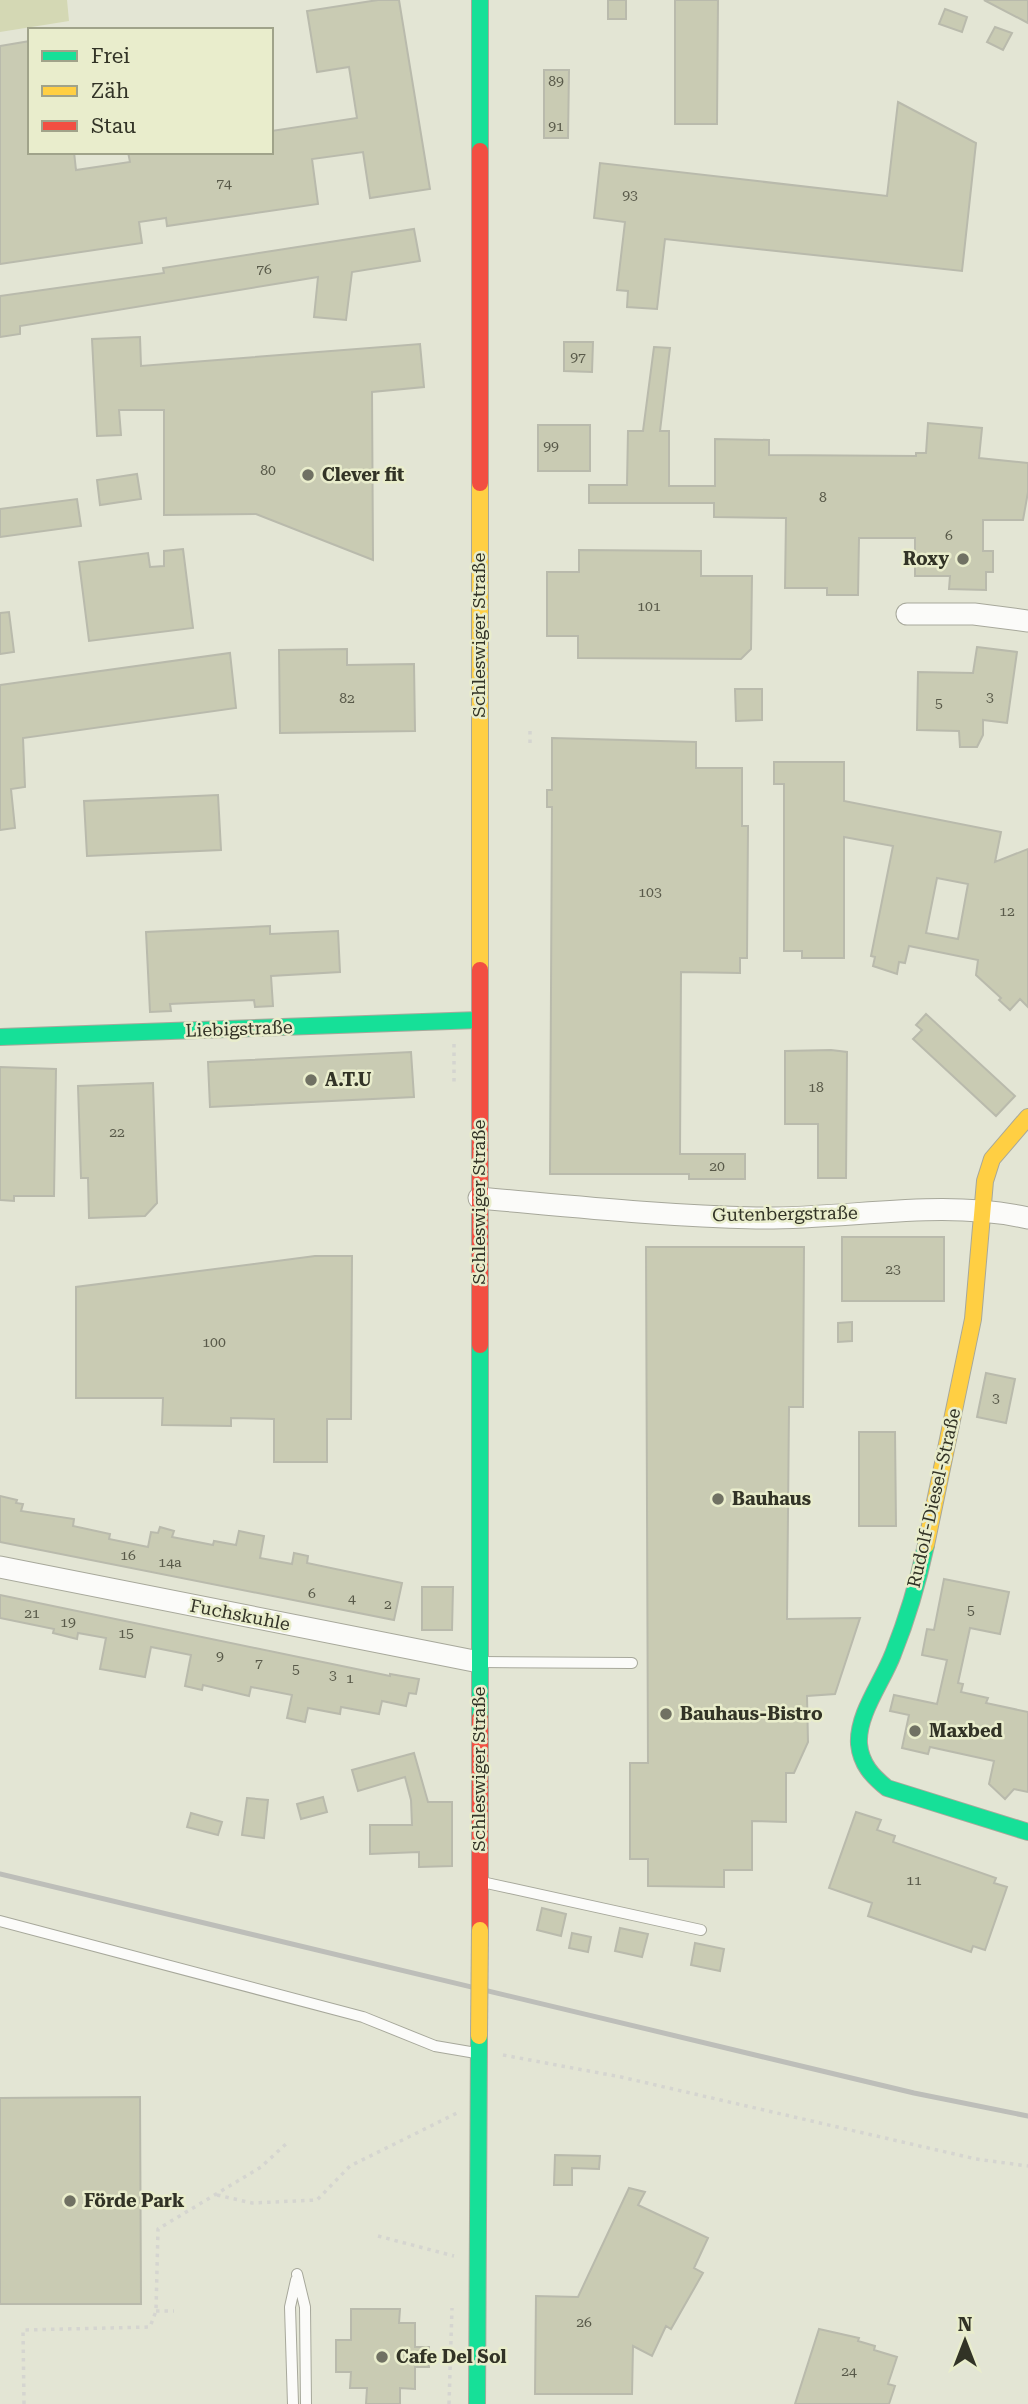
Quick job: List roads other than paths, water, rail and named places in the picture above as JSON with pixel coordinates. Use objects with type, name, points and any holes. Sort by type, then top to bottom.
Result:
[{"type":"main road","name":"Schleswiger Straße","points":[[477,2404],[480,1930],[480,0]]},
{"type":"main road","name":"Liebigstraße","points":[[0,1037],[479,1020]]},
{"type":"main road","points":[[983,1212],[985,1181],[992,1159],[1028,1117]]},
{"type":"main road","name":"Rudolf-Diesel-Straße","points":[[983,1212],[973,1319],[920,1573],[893,1654],[863,1721],[859,1742],[867,1768],[887,1788],[1028,1832]]},
{"type":"street","points":[[907,614],[974,614],[1028,621]]},
{"type":"street","name":"Gutenbergstraße","points":[[479,1198],[755,1218],[924,1210],[983,1212],[1028,1218]]},
{"type":"street","name":"Fuchskuhle","points":[[0,1567],[479,1662]]},
{"type":"lane","points":[[479,1662],[632,1663]]},
{"type":"lane","points":[[480,1882],[701,1930]]},
{"type":"lane","points":[[0,1921],[363,2017],[435,2046],[479,2045]]},
{"type":"lane","points":[[293,2404],[290,2307],[297,2274],[305,2307],[306,2404]]},
{"type":"railway","points":[[0,1874],[914,2093],[1028,2116]]},
{"type":"place","name":"Clever fit","points":[[308,475]]},
{"type":"place","name":"Roxy","points":[[963,559]]},
{"type":"place","name":"A.T.U","points":[[311,1080]]},
{"type":"place","name":"Bauhaus","points":[[718,1499]]},
{"type":"place","name":"Bauhaus-Bistro","points":[[666,1714]]},
{"type":"place","name":"Maxbed","points":[[915,1731]]},
{"type":"place","name":"Förde Park","points":[[70,2201]]},
{"type":"place","name":"Cafe Del Sol","points":[[382,2357]]}]
